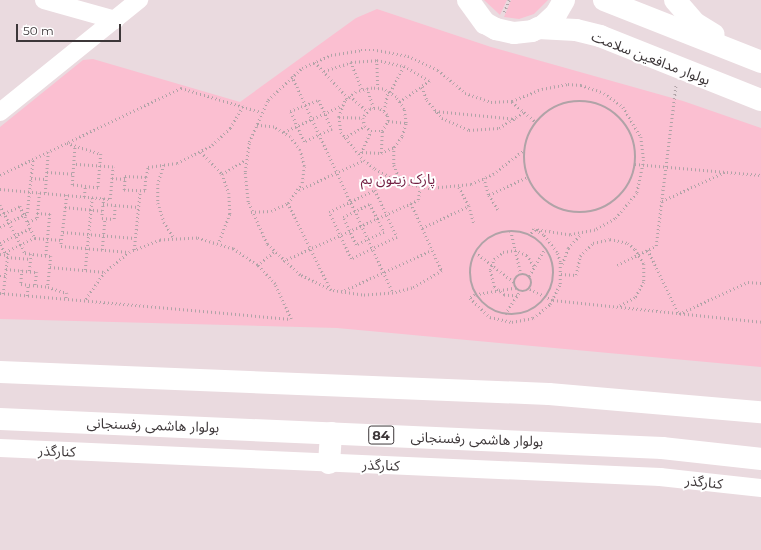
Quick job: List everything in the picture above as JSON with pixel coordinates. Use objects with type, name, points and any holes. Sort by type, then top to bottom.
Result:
[{"type":"main road","points":[[468,0],[481,19],[496,29],[514,33],[538,28],[552,18],[564,0]]},
{"type":"main road","points":[[604,0],[757,60]]},
{"type":"main road","points":[[675,0],[695,23],[757,60]]},
{"type":"main road","name":"بولوار مدافعین سلامت","points":[[538,28],[576,30],[600,36],[761,100]]},
{"type":"main road","points":[[681,68],[674,60],[675,46],[685,37],[698,37]]},
{"type":"main road","points":[[0,372],[549,394],[761,412]]},
{"type":"main road","name":"بولوار هاشمی رفسنجانی","points":[[0,419],[662,448],[761,459]]},
{"type":"main road","points":[[329,463],[331,433]]},
{"type":"street","points":[[44,0],[115,20]]},
{"type":"street","points":[[0,112],[139,0]]},
{"type":"street","name":"کنارگذر","points":[[0,448],[660,477],[761,488]]},
{"type":"path","points":[[411,203],[442,271],[412,288],[393,293],[362,296],[331,290],[300,275],[283,261],[274,252],[260,231],[251,212],[246,187],[246,160],[254,125],[261,112],[278,88],[292,76],[315,62],[346,51],[377,50],[392,52],[433,68],[473,97],[491,102],[512,102],[542,89],[568,84],[581,85],[604,93],[623,107],[637,126],[643,148],[644,164],[637,193],[624,211],[606,225],[581,233],[556,234],[534,229]]},
{"type":"path","points":[[377,60],[378,88]]},
{"type":"path","points":[[324,71],[351,62],[377,60],[404,66],[430,81],[400,102]]},
{"type":"path","points":[[315,62],[349,97],[367,111]]},
{"type":"path","points":[[351,62],[362,89]]},
{"type":"path","points":[[388,121],[384,111],[389,92],[404,66]]},
{"type":"path","points":[[618,265],[656,246],[681,68]]},
{"type":"path","points":[[292,76],[393,293]]},
{"type":"path","points":[[422,87],[435,111],[450,124],[469,130],[499,128],[516,119],[524,112]]},
{"type":"path","points":[[0,176],[181,88],[261,112]]},
{"type":"path","points":[[367,88],[374,108]]},
{"type":"path","points":[[362,152],[381,153],[394,147],[402,136],[406,123],[400,102],[389,92],[378,88],[362,89],[349,97],[343,105],[339,117],[344,138],[364,160],[375,169],[401,182],[420,187],[459,186],[484,178],[504,167],[524,150],[536,122],[553,108],[574,102],[585,102],[606,108],[624,122],[634,142],[635,164],[628,185],[613,202],[592,212],[581,213],[558,209],[548,204],[533,187],[528,177],[524,150]]},
{"type":"path","points":[[319,100],[325,113],[332,129],[304,142],[290,112],[319,100]]},
{"type":"path","points":[[512,102],[536,122]]},
{"type":"path","points":[[284,132],[343,105]]},
{"type":"path","points":[[146,177],[125,176],[124,190],[145,191],[148,167],[164,166],[201,152],[230,128],[243,106]]},
{"type":"path","points":[[382,131],[371,131],[365,126],[363,118],[367,111],[374,108],[384,111]]},
{"type":"path","points":[[435,111],[516,119]]},
{"type":"path","points":[[339,117],[363,118]]},
{"type":"path","points":[[388,121],[406,123]]},
{"type":"path","points":[[381,153],[382,131],[388,121]]},
{"type":"path","points":[[251,212],[270,211],[288,203],[298,190],[304,175],[303,158],[296,143],[284,132],[274,127],[254,125]]},
{"type":"path","points":[[344,138],[365,126]]},
{"type":"path","points":[[360,156],[371,131]]},
{"type":"path","points":[[67,143],[101,154],[98,188],[72,185],[75,146]]},
{"type":"path","points":[[394,147],[394,165],[401,182]]},
{"type":"path","points":[[44,193],[48,152]]},
{"type":"path","points":[[201,152],[222,174],[230,204],[228,225],[219,243]]},
{"type":"path","points":[[0,227],[27,213],[33,159]]},
{"type":"path","points":[[222,174],[246,160]]},
{"type":"path","points":[[298,190],[364,160]]},
{"type":"path","points":[[74,164],[113,167],[110,205]]},
{"type":"path","points":[[635,164],[761,175]]},
{"type":"path","points":[[164,166],[158,184],[158,203],[164,222],[174,238]]},
{"type":"path","points":[[47,172],[73,174]]},
{"type":"path","points":[[662,201],[725,172]]},
{"type":"path","points":[[489,195],[528,177]]},
{"type":"path","points":[[31,178],[46,179]]},
{"type":"path","points":[[112,178],[125,179]]},
{"type":"path","points":[[484,178],[489,195],[499,211]]},
{"type":"path","points":[[84,197],[85,186]]},
{"type":"path","points":[[459,186],[469,206],[474,223]]},
{"type":"path","points":[[283,261],[418,200],[420,187]]},
{"type":"path","points":[[0,189],[110,199]]},
{"type":"path","points":[[375,190],[386,214],[397,237],[351,259],[329,212],[375,190]]},
{"type":"path","points":[[134,250],[140,191]]},
{"type":"path","points":[[28,222],[37,218],[39,193]]},
{"type":"path","points":[[67,195],[61,246],[130,252]]},
{"type":"path","points":[[85,270],[92,197]]},
{"type":"path","points":[[104,198],[102,218],[114,219],[115,206]]},
{"type":"path","points":[[288,203],[331,290]]},
{"type":"path","points":[[103,204],[138,207]]},
{"type":"path","points":[[370,204],[377,218],[384,232],[356,245],[343,217],[370,204]]},
{"type":"path","points":[[0,205],[25,253],[52,256],[48,287]]},
{"type":"path","points":[[0,216],[20,206],[35,238]]},
{"type":"path","points":[[422,228],[469,206]]},
{"type":"path","points":[[65,207],[102,211]]},
{"type":"path","points":[[37,213],[50,214],[46,256]]},
{"type":"path","points":[[102,250],[105,218]]},
{"type":"path","points":[[31,228],[0,243],[4,253],[35,238],[62,240]]},
{"type":"path","points":[[530,236],[534,229]]},
{"type":"path","points":[[516,288],[475,295],[470,298],[481,312],[495,319],[512,322],[533,318],[543,312],[553,300],[562,274],[561,267],[551,243],[534,229]]},
{"type":"path","points":[[511,231],[521,274]]},
{"type":"path","points":[[511,231],[530,236],[545,248],[554,272],[547,296],[528,312],[504,315],[491,310],[475,295],[469,274],[475,252],[490,237],[511,231]]},
{"type":"path","points":[[63,232],[135,238]]},
{"type":"path","points":[[561,267],[568,248],[581,233]]},
{"type":"path","points":[[8,251],[2,293],[27,296],[291,319],[275,284],[257,265],[246,256],[219,243],[197,238],[174,238],[130,252],[105,272],[85,301]]},
{"type":"path","points":[[562,274],[576,275],[580,256],[593,243],[601,240],[619,240],[628,243],[639,255],[644,264],[644,282],[635,298],[616,308]]},
{"type":"path","points":[[529,276],[545,248]]},
{"type":"path","points":[[341,292],[432,250]]},
{"type":"path","points":[[517,296],[498,291],[490,276],[491,264],[498,255],[515,250],[527,255],[534,266]]},
{"type":"path","points":[[648,250],[679,314]]},
{"type":"path","points":[[257,265],[274,252]]},
{"type":"path","points":[[475,252],[514,282],[516,288],[520,291]]},
{"type":"path","points":[[0,254],[31,259]]},
{"type":"path","points":[[30,271],[31,254]]},
{"type":"path","points":[[50,267],[105,272]]},
{"type":"path","points":[[6,269],[37,272],[35,286]]},
{"type":"path","points":[[22,270],[21,284],[48,287],[66,293],[66,299]]},
{"type":"path","points":[[521,274],[529,276],[532,282],[530,288]]},
{"type":"path","points":[[514,282],[521,274]]},
{"type":"path","points":[[0,276],[5,276]]},
{"type":"path","points":[[679,314],[748,282],[761,283]]},
{"type":"path","points":[[27,296],[28,285]]},
{"type":"path","points":[[504,315],[520,291],[530,288],[553,300],[616,308],[761,322]]},
{"type":"green space","points":[[484,0],[507,0],[500,15]]},
{"type":"green space","points":[[511,0],[548,0],[534,14],[519,19],[504,17]]},
{"type":"green space","name":"پارک زیتون بم","points":[[377,9],[491,47],[683,101],[761,128],[761,367],[337,328],[0,319],[0,127],[83,60],[93,59],[240,102],[356,18]]}]
